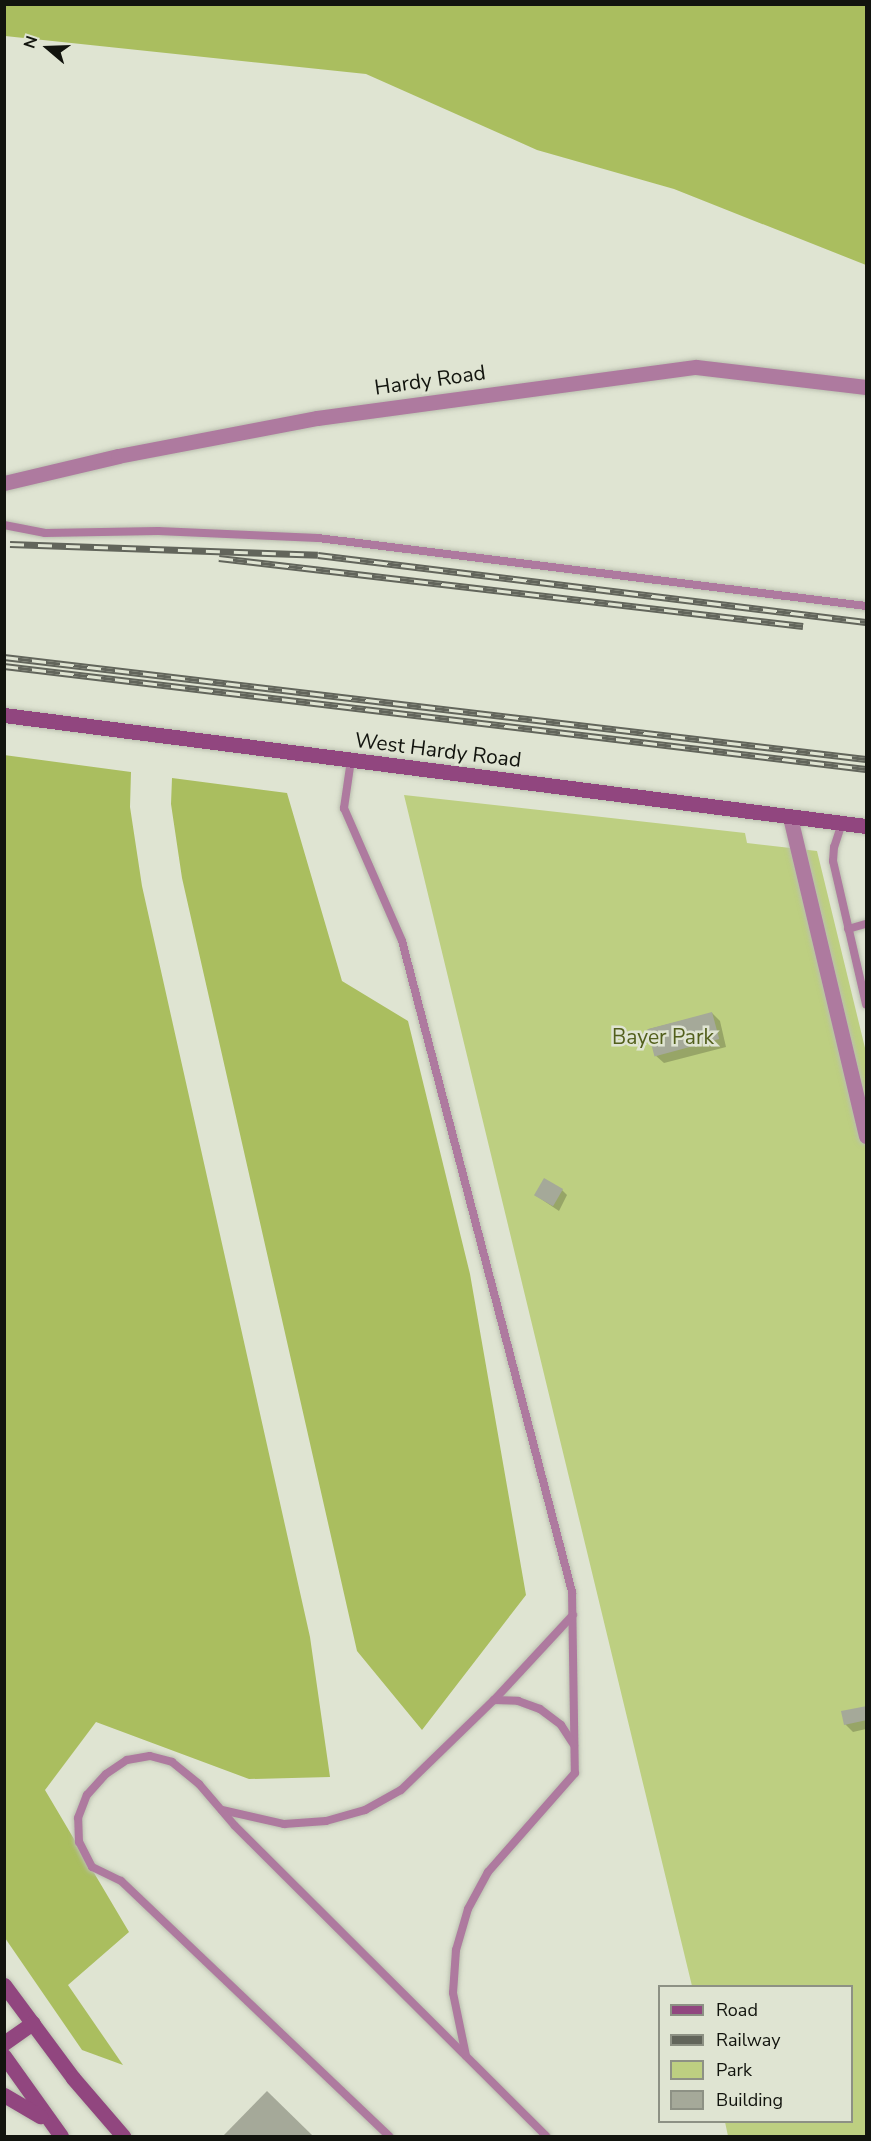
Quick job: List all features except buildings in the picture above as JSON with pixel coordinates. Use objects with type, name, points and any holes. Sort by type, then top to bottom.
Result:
[{"type":"main road","name":"West Hardy Road","points":[[4,715],[790,818],[867,826]]},
{"type":"main road","points":[[4,1985],[9,2001],[33,2023],[123,2136]]},
{"type":"main road","points":[[4,2043],[33,2023]]},
{"type":"main road","points":[[4,2056],[59,2133]]},
{"type":"main road","points":[[4,2095],[27,2106],[59,2133]]},
{"type":"street","name":"Hardy Road","points":[[4,483],[118,456],[317,418],[696,367],[867,387]]},
{"type":"street","points":[[790,818],[867,1136]]},
{"type":"lane","points":[[4,525],[45,532],[158,531],[318,538],[867,606]]},
{"type":"lane","points":[[351,760],[344,808],[402,941],[572,1592],[575,1773],[488,1872],[468,1910],[456,1950],[453,1993],[466,2056]]},
{"type":"lane","points":[[842,823],[833,861],[867,1004]]},
{"type":"lane","points":[[848,928],[867,924]]},
{"type":"lane","points":[[221,1810],[284,1824],[326,1821],[365,1810],[401,1790],[494,1700],[573,1615]]},
{"type":"lane","points":[[494,1700],[518,1701],[540,1709],[561,1725],[575,1747]]},
{"type":"lane","points":[[389,2136],[121,1881],[93,1867],[78,1842],[78,1818],[87,1795],[106,1774],[127,1760],[150,1756],[172,1762],[199,1784],[221,1810],[546,2136]]},
{"type":"green space","points":[[5,4],[866,5],[866,265],[674,189],[537,150],[366,74],[5,36]]},
{"type":"green space","points":[[4,755],[131,772],[130,807],[142,886],[310,1637],[330,1777],[249,1779],[96,1722],[45,1790],[129,1932],[68,1985],[123,2065],[82,2050],[5,1938]]},
{"type":"green space","points":[[172,778],[287,793],[342,981],[408,1021],[470,1274],[526,1595],[422,1730],[357,1651],[182,878],[171,804]]},
{"type":"green space","name":"Bayer Park","points":[[404,795],[745,833],[747,843],[817,851],[866,1052],[866,2136],[728,2136],[725,2123],[853,2123],[853,1985],[692,1985]]},
{"type":"railway","points":[[10,544],[318,555],[866,622]]},
{"type":"railway","points":[[219,558],[803,626]]},
{"type":"railway","points":[[4,657],[866,759]]},
{"type":"railway","points":[[4,666],[866,769]]}]
